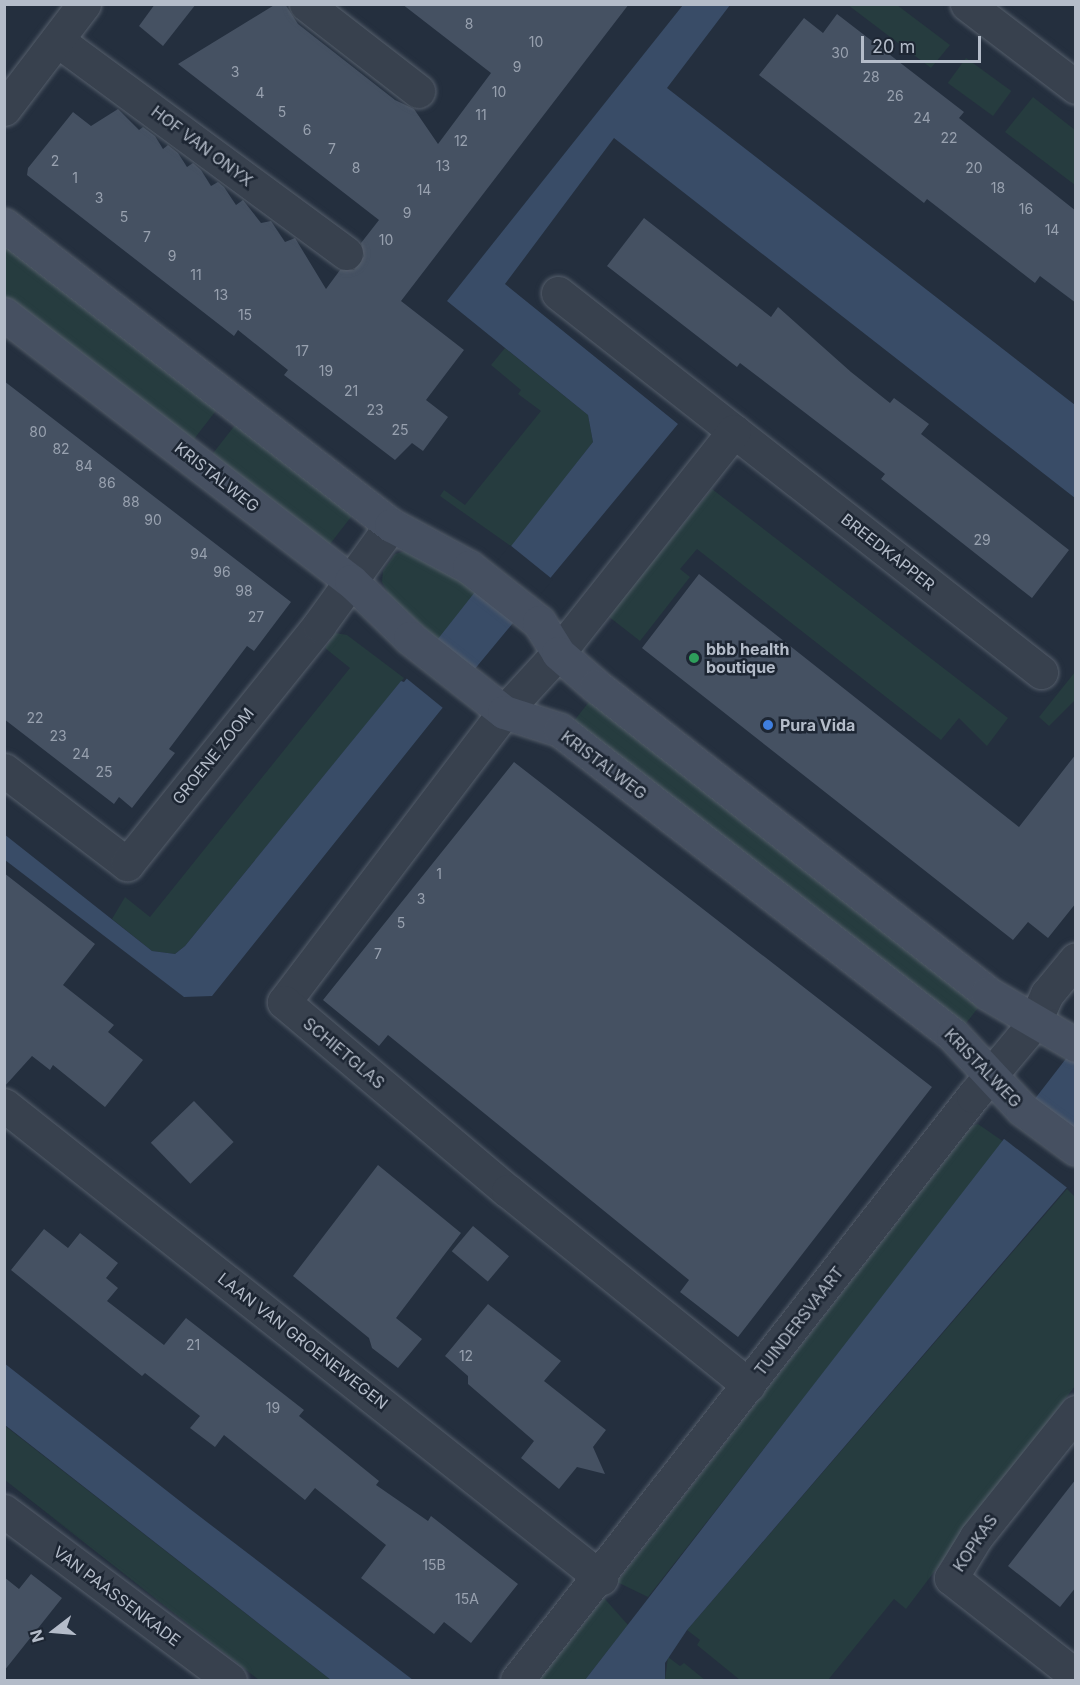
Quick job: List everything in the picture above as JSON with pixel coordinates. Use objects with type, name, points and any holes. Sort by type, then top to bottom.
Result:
[{"type":"street","points":[[4,109],[84,4]]},
{"type":"street","points":[[306,4],[418,91]]},
{"type":"street","points":[[967,4],[1076,87]]},
{"type":"street","name":"HOF VAN ONYX","points":[[57,40],[346,253]]},
{"type":"street","points":[[4,225],[391,525],[469,567],[539,622],[558,653],[978,986],[1034,1023],[1074,1044]]},
{"type":"street","name":"BREEDKAPPER","points":[[558,293],[1041,672]]},
{"type":"street","name":"KRISTALWEG","points":[[4,314],[351,582],[410,638],[494,704],[560,730],[953,1035],[1022,1109],[1076,1149]]},
{"type":"street","points":[[558,653],[734,431]]},
{"type":"street","name":"GROENE ZOOM","points":[[4,770],[127,864],[351,582],[391,525]]},
{"type":"street","name":"SCHIETGLAS","points":[[558,653],[494,704],[284,1002],[508,1191],[748,1385]]},
{"type":"street","name":"TUINDERSVAART","points":[[517,1680],[601,1578],[748,1385],[1034,1023],[1047,994],[1076,959]]},
{"type":"street","name":"LAAN VAN GROENEWEGEN","points":[[4,1105],[601,1578]]},
{"type":"street","name":"KOPKAS","points":[[1076,1412],[976,1537],[951,1578],[1076,1676]]},
{"type":"street","name":"VAN PAASSENKADE","points":[[4,1511],[230,1680]]},
{"type":"green space","points":[[848,5],[897,5],[950,45],[931,68]]},
{"type":"green space","points":[[966,58],[1011,91],[993,116],[948,83]]},
{"type":"green space","points":[[1033,97],[1075,130],[1075,185],[1005,132]]},
{"type":"green space","points":[[4,238],[218,408],[191,443],[5,302]]},
{"type":"green space","points":[[505,348],[588,415],[593,442],[512,547],[440,496],[444,490],[465,505],[541,411],[518,394],[521,390],[491,365]]},
{"type":"green space","points":[[239,420],[356,511],[327,548],[210,457]]},
{"type":"green space","points":[[712,489],[1008,718],[987,746],[959,718],[941,740],[697,549],[680,569],[690,577],[640,641],[608,616]]},
{"type":"green space","points":[[405,551],[418,554],[477,591],[438,640],[389,595],[382,582],[383,571],[395,554]]},
{"type":"green space","points":[[335,633],[347,635],[404,678],[185,946],[175,954],[152,951],[112,919],[125,897],[150,917],[350,668],[325,648]]},
{"type":"green space","points":[[1075,672],[1075,700],[1049,726],[1039,717]]},
{"type":"green space","points":[[592,698],[982,1003],[961,1030],[570,726]]},
{"type":"green space","points":[[978,1124],[1004,1142],[648,1597],[617,1582],[972,1126]]},
{"type":"green space","points":[[1067,1189],[1075,1197],[1075,1386],[906,1609],[894,1599],[828,1680],[740,1680],[697,1645],[700,1640],[687,1630]]},
{"type":"green space","points":[[4,1425],[331,1680],[259,1680],[5,1480]]},
{"type":"green space","points":[[604,1598],[628,1625],[585,1680],[539,1680]]},
{"type":"green space","points":[[668,1657],[680,1666],[684,1663],[705,1680],[665,1680]]},
{"type":"water","points":[[683,5],[730,5],[667,88],[1075,405],[1075,498],[614,138],[505,284],[678,424],[440,711],[212,996],[184,997],[5,860],[4,834],[152,951],[175,954],[185,946],[401,681],[404,682],[593,442],[588,415],[447,301]]},
{"type":"water","points":[[1075,1047],[1075,1178],[687,1630],[665,1663],[665,1680],[585,1680]]},
{"type":"water","points":[[4,1363],[413,1680],[331,1680],[5,1425]]},
{"type":"pier","points":[[510,545],[553,580],[518,623],[475,589]]},
{"type":"pier","points":[[436,638],[477,671],[446,710],[405,677]]},
{"type":"pier","points":[[1033,1099],[1075,1132],[1076,1183],[1070,1190],[1003,1138]]},
{"type":"building","points":[[155,4],[196,4],[163,46],[139,26]]},
{"type":"building","points":[[276,4],[285,4],[298,24],[395,100],[414,109],[438,144],[491,73],[402,4],[629,4],[401,301],[464,350],[426,400],[448,417],[423,451],[412,443],[395,460],[284,375],[288,370],[238,330],[234,336],[27,175],[28,168],[73,112],[91,126],[118,109],[139,130],[143,127],[155,136],[163,149],[168,145],[178,153],[187,167],[193,163],[201,170],[211,186],[218,182],[236,205],[243,200],[261,223],[271,221],[285,242],[295,238],[326,289],[340,270],[354,270],[364,256],[361,243],[379,220],[178,64]]},
{"type":"building","points":[[837,14],[964,112],[959,118],[1076,211],[1076,303],[1040,276],[1035,283],[927,199],[924,203],[759,75],[804,18],[823,33]]},
{"type":"building","points":[[644,218],[771,317],[778,307],[851,372],[890,403],[894,398],[929,424],[921,434],[1069,550],[1032,598],[881,479],[885,474],[740,363],[737,367],[607,266]]},
{"type":"building","points":[[4,381],[291,602],[254,651],[247,646],[169,749],[175,753],[132,808],[119,797],[114,804],[4,719]]},
{"type":"building","points":[[699,574],[1019,827],[1076,754],[1076,903],[1048,938],[1028,922],[1013,940],[642,648]]},
{"type":"building","points":[[514,762],[932,1087],[738,1337],[680,1292],[689,1280],[388,1035],[379,1046],[323,1000]]},
{"type":"building","points":[[4,873],[95,944],[63,985],[114,1025],[108,1032],[143,1060],[105,1107],[53,1065],[50,1070],[32,1056],[4,1087]]},
{"type":"building","points":[[194,1101],[234,1142],[190,1184],[151,1143]]},
{"type":"building","points":[[378,1165],[461,1233],[396,1318],[422,1339],[398,1368],[372,1348],[369,1338],[293,1276]]},
{"type":"building","points":[[473,1226],[509,1256],[488,1281],[452,1251]]},
{"type":"building","points":[[44,1229],[68,1248],[80,1233],[118,1263],[106,1278],[118,1288],[107,1301],[164,1345],[186,1318],[304,1410],[299,1416],[379,1481],[376,1485],[428,1521],[431,1516],[518,1584],[471,1643],[444,1622],[434,1634],[361,1578],[386,1545],[315,1488],[305,1500],[224,1435],[215,1447],[190,1428],[200,1416],[145,1373],[142,1376],[11,1270]]},
{"type":"building","points":[[488,1304],[561,1361],[544,1381],[606,1430],[593,1447],[605,1474],[577,1467],[559,1489],[521,1458],[534,1441],[468,1384],[468,1376],[445,1356]]},
{"type":"building","points":[[1076,1479],[1076,1587],[1060,1607],[1008,1566]]},
{"type":"building","points":[[31,1574],[62,1598],[4,1671],[4,1577],[19,1589]]},
{"type":"place","name":"bbb health boutique","points":[[694,658]]},
{"type":"place","name":"Pura Vida","points":[[768,725]]}]
